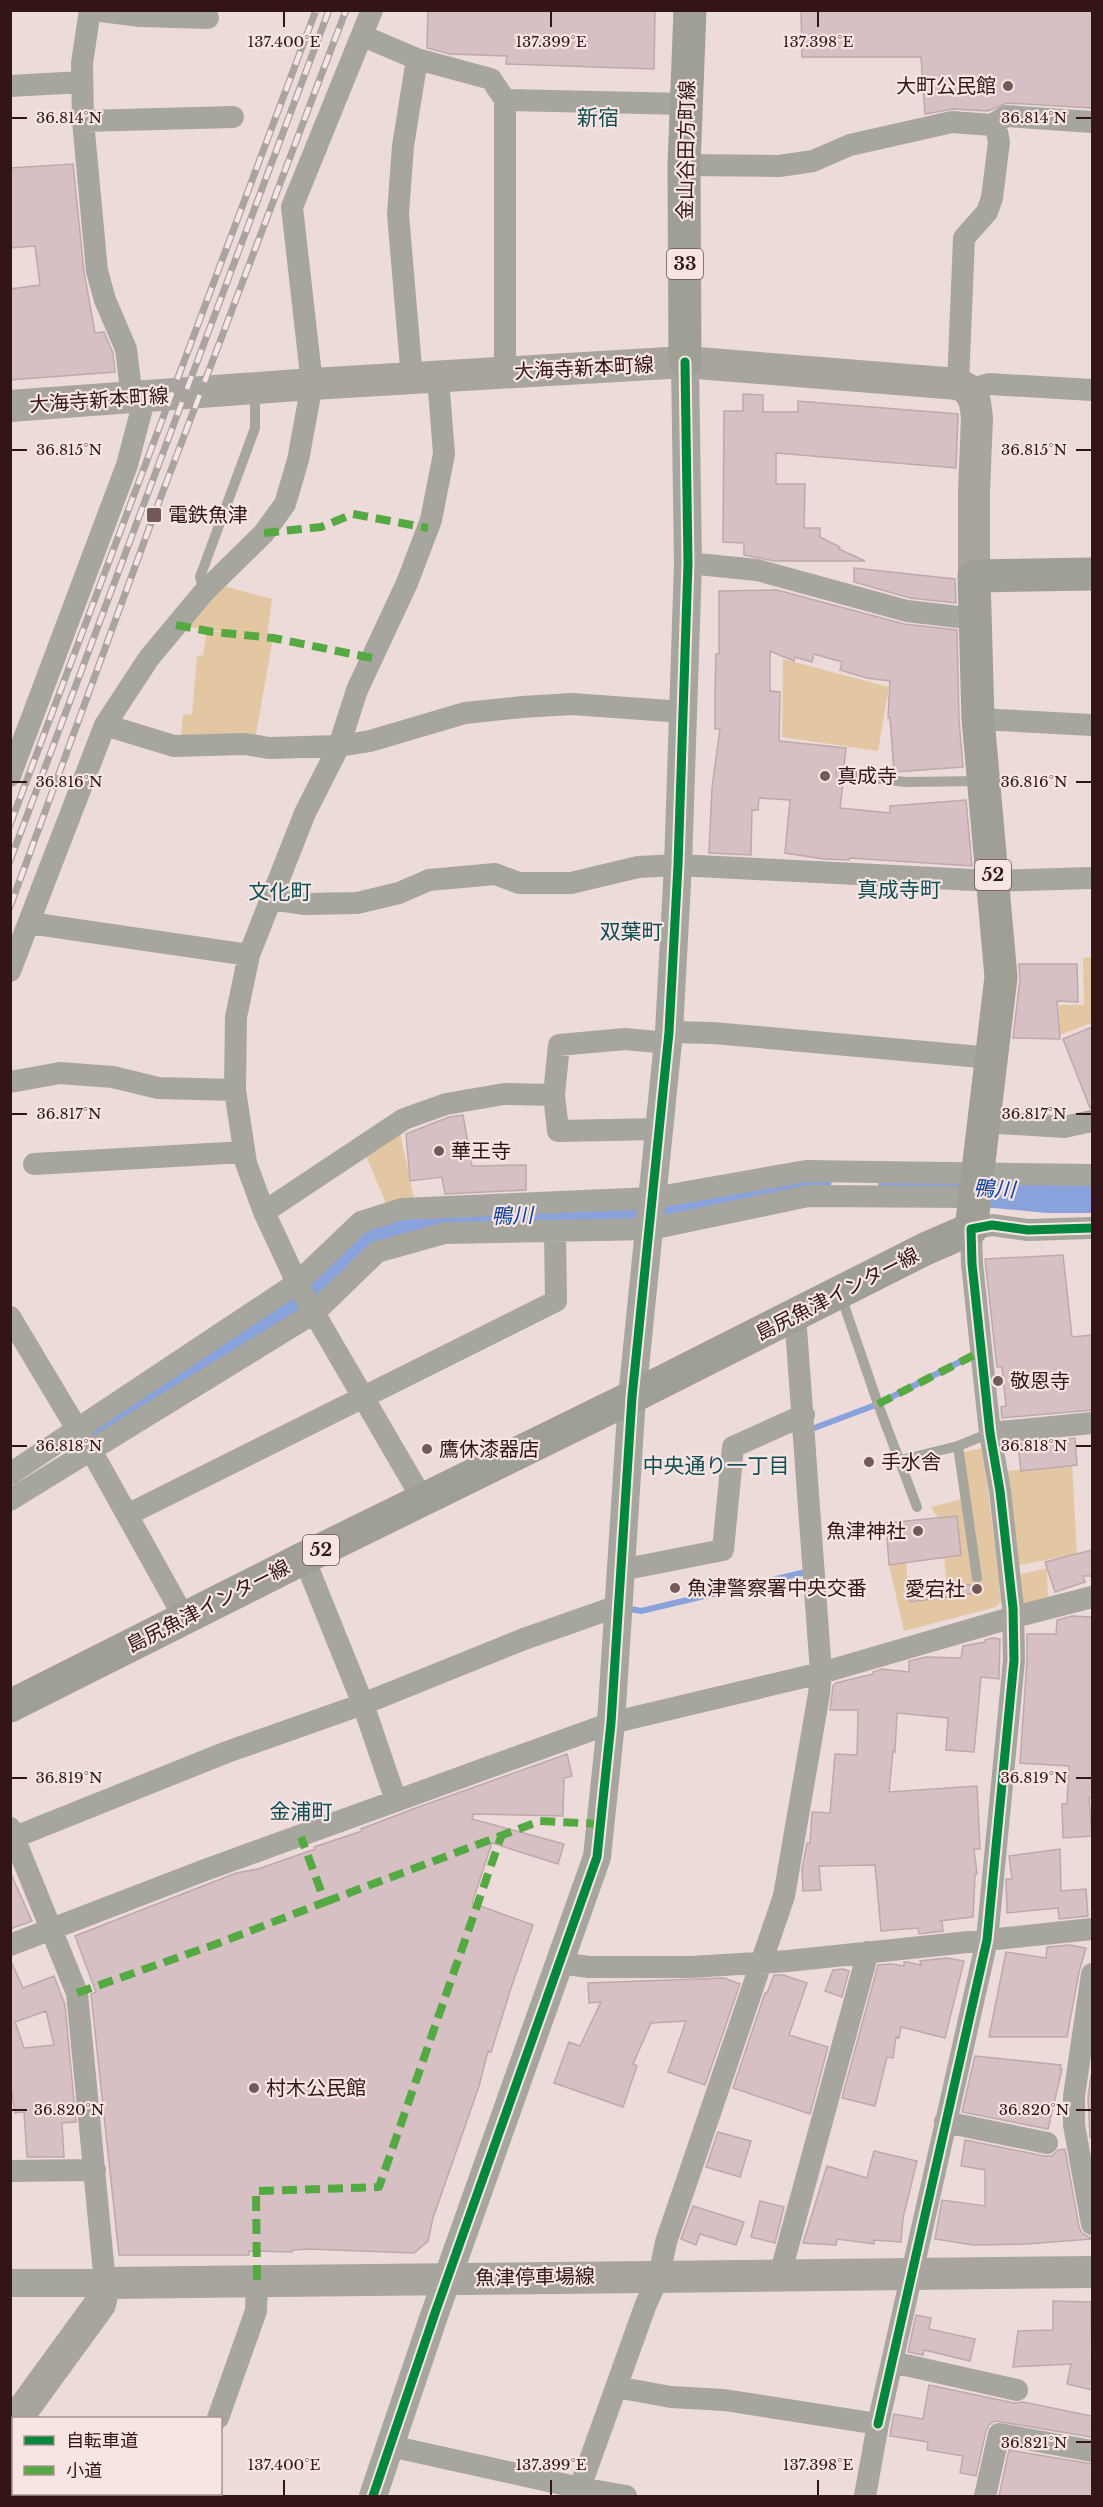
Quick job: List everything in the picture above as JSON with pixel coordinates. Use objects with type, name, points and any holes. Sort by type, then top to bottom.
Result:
[{"type":"main road","name":"金山谷田方町線","points":[[685,362],[684,165],[690,10]]},
{"type":"main road","name":"大海寺新本町線","points":[[10,406],[312,384],[685,362],[963,387]]},
{"type":"main road","points":[[963,387],[975,402],[977,418],[974,576],[1092,574]]},
{"type":"main road","name":"52","points":[[974,576],[978,719],[1001,977],[974,1200]]},
{"type":"main road","name":"島尻魚津インター線","points":[[10,1706],[925,1249],[974,1200]]},
{"type":"main road","name":"魚津停車場線","points":[[105,2283],[1092,2272]]},
{"type":"main road","points":[[18,2417],[100,2304],[105,2283]]},
{"type":"street","points":[[10,776],[127,465],[138,397],[126,348],[105,300],[97,271],[83,121],[82,81],[82,63],[91,10],[140,16],[208,18]]},
{"type":"street","points":[[10,971],[105,725],[149,658],[204,592],[264,533],[285,504],[298,460],[312,384],[292,207],[372,10]]},
{"type":"street","points":[[363,36],[417,59],[491,79],[505,100],[505,373]]},
{"type":"street","points":[[417,59],[403,146],[398,214],[401,270],[444,454],[431,520],[407,583],[357,690],[339,746],[305,813],[249,955],[236,1017],[235,1090],[246,1163],[264,1212],[298,1285],[423,1500]]},
{"type":"street","points":[[10,86],[82,81]]},
{"type":"street","points":[[505,100],[687,104]]},
{"type":"street","points":[[684,165],[779,166],[813,160],[850,145],[952,122],[992,125],[1006,116],[1092,122]]},
{"type":"street","points":[[83,121],[233,117]]},
{"type":"street","points":[[992,125],[997,132],[999,142],[992,198],[987,212],[964,238],[963,387],[989,384],[1092,390]]},
{"type":"street","points":[[373,2496],[597,1857],[611,1723],[632,1397],[669,1037],[678,865],[688,563],[685,362]]},
{"type":"street","points":[[688,563],[757,570],[907,611],[976,619]]},
{"type":"street","points":[[105,725],[174,746],[245,744],[269,748],[339,746],[370,741],[465,714],[522,706],[572,704],[683,712]]},
{"type":"street","points":[[978,719],[1092,725]]},
{"type":"street","points":[[271,899],[305,904],[357,903],[399,893],[429,879],[495,874],[519,882],[571,883],[638,867],[678,865],[993,881],[1092,878]]},
{"type":"street","points":[[29,923],[249,955]]},
{"type":"street","points":[[660,1129],[558,1131],[554,1095],[559,1045],[713,1033],[992,1058]]},
{"type":"street","points":[[10,1082],[60,1073],[113,1077],[158,1088],[235,1090]]},
{"type":"street","points":[[264,1212],[404,1119],[446,1104],[504,1094],[554,1095]]},
{"type":"street","points":[[984,1122],[1064,1127],[1092,1121]]},
{"type":"street","points":[[34,1164],[244,1152]]},
{"type":"street","points":[[10,1474],[298,1285],[361,1222],[402,1209],[652,1216],[806,1171],[974,1200],[992,1225],[1028,1230],[1092,1228]]},
{"type":"street","points":[[10,1500],[313,1311],[377,1252],[445,1233],[555,1231],[808,1196],[974,1200],[1092,1175]]},
{"type":"street","points":[[865,2496],[878,2424],[987,1940],[1014,1660],[1014,1617],[1000,1491],[990,1433],[972,1264],[974,1200]]},
{"type":"street","points":[[127,1515],[556,1301],[555,1231]]},
{"type":"street","points":[[578,2492],[659,2276],[666,2242],[784,1896],[821,1672],[795,1314]]},
{"type":"street","points":[[10,1317],[92,1452],[185,1619]]},
{"type":"street","points":[[621,1570],[723,1550],[733,1447],[804,1414]]},
{"type":"street","points":[[990,1433],[1092,1423]]},
{"type":"street","points":[[304,1558],[363,1704],[396,1801]]},
{"type":"street","points":[[10,1945],[611,1723],[821,1672],[1014,1617],[1092,1598]]},
{"type":"street","points":[[10,2283],[105,2283],[101,2257],[96,2170],[76,1993],[12,1834],[227,1752],[363,1704],[524,1639],[618,1606]]},
{"type":"street","points":[[559,1963],[600,1967],[691,1967],[1092,1929]]},
{"type":"street","points":[[780,2275],[868,1952]]},
{"type":"street","points":[[1092,1974],[1074,2096],[1074,2125],[1092,2224]]},
{"type":"street","points":[[945,2122],[1047,2143]]},
{"type":"street","points":[[10,2171],[96,2170]]},
{"type":"street","points":[[218,2417],[256,2312],[257,2280]]},
{"type":"street","points":[[892,2362],[1017,2390]]},
{"type":"street","points":[[616,2386],[671,2397],[724,2400],[878,2424]]},
{"type":"street","points":[[985,2496],[999,2434],[1092,2451]]},
{"type":"street","points":[[390,2446],[578,2492],[626,2496]]},
{"type":"lane","points":[[204,592],[200,577],[255,428],[255,388]]},
{"type":"lane","points":[[843,774],[905,782],[984,781]]},
{"type":"lane","points":[[840,1293],[878,1404],[917,1507]]},
{"type":"lane","points":[[901,1460],[958,1446],[990,1433]]},
{"type":"lane","points":[[958,1446],[977,1578]]},
{"type":"shaded area","points":[[213,583],[272,599],[267,637],[273,638],[254,745],[180,746],[183,715],[192,714],[197,656],[203,655],[207,631],[233,633],[176,625]]},
{"type":"shaded area","points":[[783,659],[889,687],[878,751],[782,737]]},
{"type":"shaded area","points":[[1092,957],[1092,1023],[1059,1035],[1059,1005],[1084,1005],[1083,958]]},
{"type":"shaded area","points":[[399,1128],[414,1199],[387,1206],[364,1151]]},
{"type":"shaded area","points":[[983,1448],[1001,1601],[996,1607],[904,1631],[889,1565],[906,1563],[910,1602],[948,1597],[944,1558],[961,1555],[957,1517],[938,1518],[931,1507],[962,1499],[954,1454]]},
{"type":"shaded area","points":[[1072,1465],[1077,1554],[1009,1567],[1006,1471]]},
{"type":"shaded area","points":[[1047,1568],[1048,1599],[1013,1608],[1010,1577]]},
{"type":"building","points":[[428,10],[655,11],[654,69],[506,64],[507,56],[450,54],[427,48]]},
{"type":"building","name":"大町公民館","points":[[801,10],[1092,10],[1092,108],[1007,103],[988,111],[953,109],[925,114],[921,57],[802,57]]},
{"type":"building","points":[[73,164],[84,272],[95,333],[104,332],[113,353],[115,372],[10,380],[10,289],[40,285],[35,246],[10,248],[10,168]]},
{"type":"building","points":[[743,394],[763,395],[763,412],[798,412],[798,401],[958,414],[956,468],[776,453],[776,484],[805,484],[804,528],[820,528],[820,537],[865,561],[774,561],[744,555],[744,543],[723,542],[724,411],[743,411]]},
{"type":"building","points":[[854,568],[955,579],[956,603],[910,598],[854,582]]},
{"type":"building","points":[[777,590],[904,624],[957,630],[959,720],[963,767],[894,772],[890,718],[888,718],[890,681],[867,678],[840,670],[842,662],[814,654],[812,662],[795,657],[794,661],[770,651],[770,691],[780,692],[779,741],[846,748],[844,767],[837,769],[836,774],[838,780],[843,782],[840,808],[890,813],[890,806],[966,800],[972,866],[850,858],[849,860],[824,859],[785,853],[790,800],[759,798],[758,810],[752,810],[751,855],[709,853],[712,788],[720,729],[715,729],[716,654],[719,654],[719,591]]},
{"type":"building","points":[[1019,964],[1077,964],[1078,1002],[1057,1001],[1060,1039],[1013,1038],[1020,979]]},
{"type":"building","points":[[1092,1027],[1092,1108],[1090,1108],[1063,1039]]},
{"type":"building","points":[[463,1115],[472,1166],[526,1165],[526,1190],[445,1194],[442,1177],[410,1181],[406,1134],[449,1117]]},
{"type":"building","points":[[1063,1255],[1072,1337],[1092,1335],[1092,1410],[1002,1418],[1001,1407],[1006,1406],[1002,1367],[997,1367],[985,1259]]},
{"type":"building","points":[[1075,1438],[1077,1465],[1021,1471],[1018,1444]]},
{"type":"building","points":[[957,1516],[961,1555],[889,1565],[886,1523]]},
{"type":"building","points":[[1092,1550],[1092,1576],[1083,1576],[1085,1582],[1055,1592],[1045,1562]]},
{"type":"building","points":[[908,1583],[974,1585],[975,1593],[910,1602]]},
{"type":"building","points":[[1072,1616],[1092,1617],[1092,1798],[1089,1798],[1092,1836],[1063,1838],[1062,1804],[1067,1804],[1069,1766],[1020,1763],[1027,1634],[1056,1634],[1057,1620]]},
{"type":"building","points":[[992,1638],[1000,1639],[999,1679],[981,1677],[974,1752],[946,1750],[948,1718],[897,1713],[895,1752],[893,1751],[889,1792],[977,1786],[980,1849],[974,1849],[977,1874],[975,1875],[973,1917],[939,1921],[942,1921],[943,1931],[919,1934],[918,1928],[881,1931],[875,1865],[819,1866],[821,1890],[803,1891],[802,1869],[807,1843],[810,1843],[812,1812],[830,1813],[835,1754],[857,1755],[858,1710],[830,1710],[833,1686],[836,1683],[873,1674],[882,1669],[909,1672],[909,1661],[926,1657],[961,1658],[963,1646],[985,1642]]},
{"type":"building","name":"村木公民館","points":[[567,1754],[572,1776],[564,1778],[563,1816],[473,1814],[472,1819],[564,1844],[558,1864],[492,1843],[472,1903],[533,1925],[491,2052],[488,2051],[479,2086],[433,2218],[428,2241],[414,2253],[308,2249],[292,2250],[292,2252],[249,2251],[249,2255],[119,2255],[91,1994],[96,1992],[75,1936],[236,1873],[258,1869],[315,1849],[314,1847],[362,1831],[361,1829],[413,1809]]},
{"type":"building","points":[[1060,1849],[1061,1891],[1086,1889],[1088,1916],[1059,1919],[1058,1908],[1007,1913],[1006,1879],[1012,1879],[1009,1856]]},
{"type":"building","points":[[10,1872],[32,1921],[10,1929]]},
{"type":"building","points":[[1070,1945],[1086,1948],[1079,1972],[1067,2037],[989,2037],[1006,1952],[1046,1958],[1047,1947]]},
{"type":"building","points":[[947,1958],[964,1961],[945,2038],[901,2027],[899,2038],[896,2037],[893,2058],[887,2057],[875,2106],[842,2098],[878,1965],[904,1966],[904,1962],[907,1962],[921,1965],[920,1961]]},
{"type":"building","points":[[10,1959],[23,1988],[54,1976],[65,2005],[76,2122],[62,2123],[64,2157],[27,2157],[24,2112],[15,2113],[10,2081]],"holes":[[[46,2011],[54,2045],[24,2048],[15,2022]]]},
{"type":"building","points":[[833,1970],[849,1971],[842,1997],[825,1991]]},
{"type":"building","points":[[774,1975],[783,1975],[807,1983],[789,2035],[828,2047],[810,2114],[733,2088],[765,1993]]},
{"type":"building","points":[[724,1978],[740,1984],[705,2085],[668,2072],[686,2021],[651,2023],[633,2064],[637,2066],[623,2107],[554,2083],[569,2042],[580,2046],[601,2002],[589,2003],[588,1983]]},
{"type":"building","points":[[975,2056],[1061,2065],[1048,2129],[962,2112]]},
{"type":"building","points":[[1091,2075],[1092,2136],[1090,2137],[1088,2097]]},
{"type":"building","points":[[718,2132],[751,2141],[740,2177],[706,2167]]},
{"type":"building","points":[[965,2140],[1044,2156],[1052,2156],[1058,2150],[1065,2149],[1079,2227],[1082,2233],[1092,2239],[973,2245],[935,2239],[942,2200],[985,2206],[985,2170],[961,2166]]},
{"type":"building","points":[[874,2151],[917,2161],[903,2218],[901,2242],[874,2240],[874,2244],[837,2239],[836,2245],[803,2243],[827,2166],[867,2178]]},
{"type":"building","points":[[760,2201],[784,2207],[775,2243],[751,2237]]},
{"type":"building","points":[[693,2206],[744,2222],[736,2245],[700,2234],[696,2245],[681,2239]]},
{"type":"building","points":[[1053,2301],[1091,2302],[1092,2390],[1067,2384],[1071,2364],[1013,2367],[1018,2331],[1053,2330]]},
{"type":"building","points":[[916,2315],[931,2318],[929,2329],[975,2339],[970,2361],[924,2350],[923,2355],[908,2352]]},
{"type":"building","points":[[929,2385],[1014,2403],[1023,2402],[1092,2416],[1092,2437],[995,2421],[986,2431],[976,2476],[960,2473],[963,2456],[927,2450],[928,2442],[890,2436],[894,2414],[923,2419]]},
{"type":"building","points":[[1009,2450],[1092,2464],[1092,2496],[999,2496]]},
{"type":"waterway","name":"鴨川","points":[[89,1434],[282,1308],[358,1238],[392,1225],[444,1219],[690,1209],[814,1179]]},
{"type":"waterway","name":"鴨川","points":[[896,1181],[1049,1195],[1092,1195]]},
{"type":"waterway","points":[[809,1430],[878,1404],[977,1353]]},
{"type":"waterway","points":[[625,1608],[641,1611],[810,1571]]},
{"type":"railway","points":[[10,825],[316,10]]},
{"type":"railway","points":[[10,861],[329,10]]},
{"type":"railway","points":[[10,907],[154,515],[346,10]]},
{"type":"marked path","points":[[264,533],[321,527],[353,514],[428,528]]},
{"type":"marked path","points":[[176,625],[213,632],[273,638],[372,658]]},
{"type":"marked path","points":[[878,1404],[982,1351]]},
{"type":"marked path","points":[[325,1902],[540,1821],[601,1824]]},
{"type":"marked path","points":[[257,2280],[256,2191],[379,2187],[502,1834]]},
{"type":"marked path","points":[[77,1993],[219,1943],[325,1902],[301,1837]]},
{"type":"cycle path","points":[[373,2496],[435,2313],[597,1857],[611,1723],[632,1397],[669,1032],[678,865],[688,563],[685,362]]},
{"type":"cycle path","points":[[878,2424],[987,1940],[1014,1660],[1013,1608],[1000,1491],[990,1433],[972,1264],[971,1229],[992,1225],[1028,1230],[1092,1228]]},
{"type":"place","name":"大町公民館","points":[[1008,86]]},
{"type":"place","name":"電鉄魚津","points":[[154,515]]},
{"type":"place","name":"真成寺","points":[[825,776]]},
{"type":"place","name":"華王寺","points":[[439,1151]]},
{"type":"place","name":"敬恩寺","points":[[998,1381]]},
{"type":"place","name":"鷹休漆器店","points":[[427,1449]]},
{"type":"place","name":"手水舎","points":[[869,1462]]},
{"type":"place","name":"魚津神社","points":[[918,1531]]},
{"type":"place","name":"魚津警察署中央交番","points":[[675,1588]]},
{"type":"place","name":"愛宕社","points":[[977,1589]]},
{"type":"place","name":"村木公民館","points":[[254,2088]]},
{"type":"district","name":"新宿","points":[[598,118]]},
{"type":"district","name":"真成寺町","points":[[899,890]]},
{"type":"district","name":"文化町","points":[[280,892]]},
{"type":"district","name":"双葉町","points":[[631,932]]},
{"type":"district","name":"中央通り一丁目","points":[[716,1466]]},
{"type":"district","name":"金浦町","points":[[301,1812]]}]
